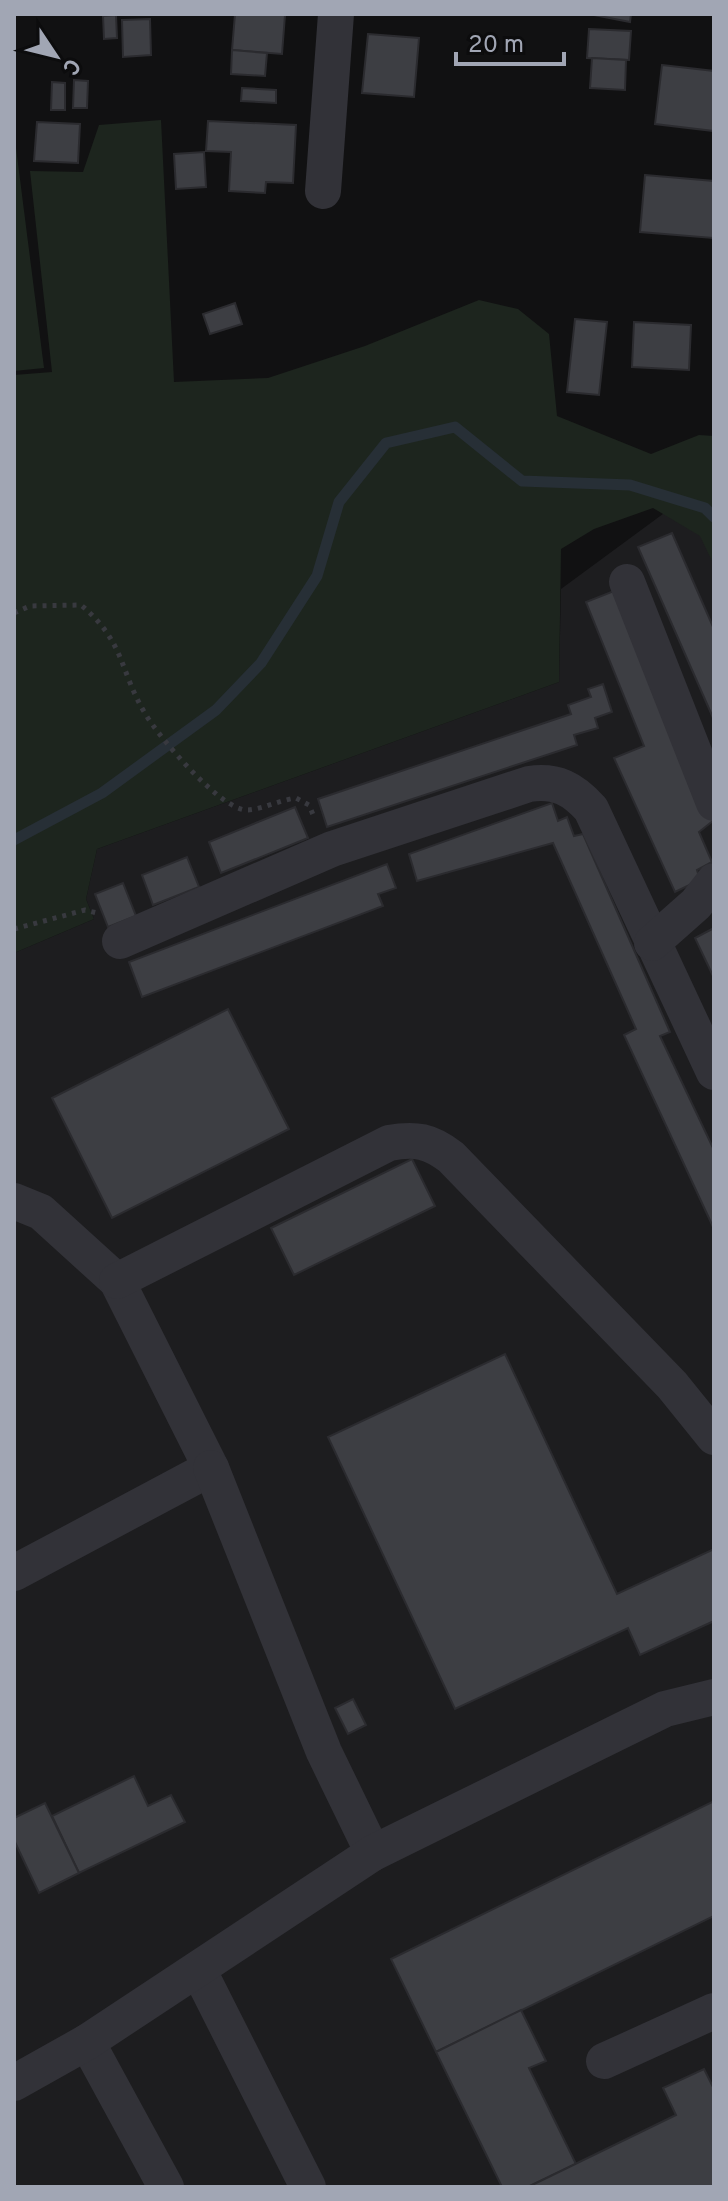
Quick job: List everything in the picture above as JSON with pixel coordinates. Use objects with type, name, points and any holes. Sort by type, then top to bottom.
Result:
[{"type":"street","points":[[323,191],[336,14]]},
{"type":"street","points":[[627,582],[714,803]]},
{"type":"street","points":[[120,941],[332,849],[529,784],[555,783],[567,787],[591,809],[714,1072]]},
{"type":"street","points":[[652,943],[696,904],[714,881]]},
{"type":"street","points":[[117,1281],[389,1143],[410,1139],[431,1143],[451,1157],[672,1385],[714,1437]]},
{"type":"street","points":[[14,1201],[41,1212],[117,1281],[211,1468],[324,1752],[373,1853]]},
{"type":"street","points":[[14,1573],[211,1468]]},
{"type":"street","points":[[14,2083],[87,2042],[373,1853],[665,1709],[714,1697]]},
{"type":"street","points":[[198,1969],[308,2187]]},
{"type":"street","points":[[604,2061],[714,2011]]},
{"type":"street","points":[[87,2042],[166,2187]]},
{"type":"path","points":[[14,613],[30,606],[81,605],[102,622],[119,648],[145,715],[186,766],[230,805],[246,811],[296,798],[309,805],[332,849]]},
{"type":"path","points":[[14,929],[85,910],[97,912]]},
{"type":"shaded area","points":[[161,120],[174,382],[268,378],[365,346],[479,300],[518,309],[549,334],[557,416],[651,454],[699,435],[714,436],[714,565],[700,536],[653,508],[594,529],[561,549],[559,682],[97,849],[86,899],[94,919],[14,953],[14,375],[52,372],[30,171],[83,172],[99,125]]},
{"type":"shaded area","points":[[14,132],[44,368],[14,371]]},
{"type":"shaded area","points":[[686,497],[714,557],[714,2187],[14,2187],[14,953],[94,919],[86,899],[97,849],[559,682],[561,589]]},
{"type":"building","points":[[235,14],[285,15],[282,54],[232,50]]},
{"type":"building","points":[[589,14],[631,14],[630,22]]},
{"type":"building","points":[[116,15],[117,38],[104,39],[103,16]]},
{"type":"building","points":[[150,19],[151,55],[123,57],[122,20]]},
{"type":"building","points":[[589,29],[631,31],[629,60],[587,58]]},
{"type":"building","points":[[368,34],[419,38],[414,97],[362,93]]},
{"type":"building","points":[[232,50],[267,53],[265,76],[231,74]]},
{"type":"building","points":[[592,58],[626,60],[625,90],[590,88]]},
{"type":"building","points":[[662,65],[714,71],[714,131],[655,124]]},
{"type":"building","points":[[74,80],[88,81],[87,108],[73,108]]},
{"type":"building","points":[[52,82],[65,83],[65,110],[51,110]]},
{"type":"building","points":[[242,88],[276,90],[276,103],[241,101]]},
{"type":"building","points":[[208,121],[296,125],[293,183],[266,182],[265,193],[229,191],[231,152],[206,151]]},
{"type":"building","points":[[37,122],[80,124],[78,163],[34,161]]},
{"type":"building","points":[[204,152],[206,187],[176,189],[174,154]]},
{"type":"building","points":[[645,175],[714,181],[713,238],[640,232]]},
{"type":"building","points":[[235,303],[242,324],[210,334],[203,314]]},
{"type":"building","points":[[575,319],[607,322],[599,395],[567,392]]},
{"type":"building","points":[[634,322],[691,325],[689,370],[632,367]]},
{"type":"building","points":[[672,533],[714,629],[714,720],[638,547]]},
{"type":"building","points":[[619,589],[714,820],[699,832],[712,862],[697,870],[700,880],[675,892],[614,758],[644,746],[586,602]]},
{"type":"building","points":[[603,684],[612,712],[595,718],[598,728],[574,735],[577,745],[327,827],[318,799],[571,714],[568,705],[591,697],[588,689]]},
{"type":"building","points":[[552,803],[558,821],[567,817],[574,836],[583,834],[670,1032],[660,1036],[714,1150],[714,1229],[624,1035],[636,1029],[553,843],[417,881],[409,854]]},
{"type":"building","points":[[295,807],[308,838],[221,873],[209,842]]},
{"type":"building","points":[[187,857],[199,887],[153,905],[142,875]]},
{"type":"building","points":[[387,864],[396,888],[378,894],[383,906],[142,997],[129,962]]},
{"type":"building","points":[[123,883],[136,916],[108,927],[95,894]]},
{"type":"building","points":[[714,928],[714,978],[695,938]]},
{"type":"building","points":[[228,1009],[289,1129],[112,1218],[52,1098]]},
{"type":"building","points":[[412,1159],[435,1206],[294,1275],[271,1228]]},
{"type":"building","points":[[505,1354],[617,1594],[714,1549],[714,1621],[640,1655],[628,1628],[455,1709],[328,1437]]},
{"type":"building","points":[[353,1699],[366,1725],[348,1734],[335,1708]]},
{"type":"building","points":[[134,1776],[148,1806],[171,1795],[185,1822],[79,1873],[52,1816]]},
{"type":"building","points":[[714,1801],[714,1916],[436,2052],[391,1959]]},
{"type":"building","points":[[45,1803],[79,1873],[39,1893],[14,1840],[14,1818]]},
{"type":"building","points":[[521,2010],[546,2061],[529,2068],[576,2164],[528,2187],[502,2187],[436,2052]]},
{"type":"building","points":[[704,2069],[714,2089],[714,2187],[528,2187],[676,2115],[663,2088]]},
{"type":"waterway","points":[[14,840],[102,793],[216,710],[261,663],[317,576],[339,502],[386,443],[455,427],[522,481],[630,485],[705,508],[714,517]]}]
